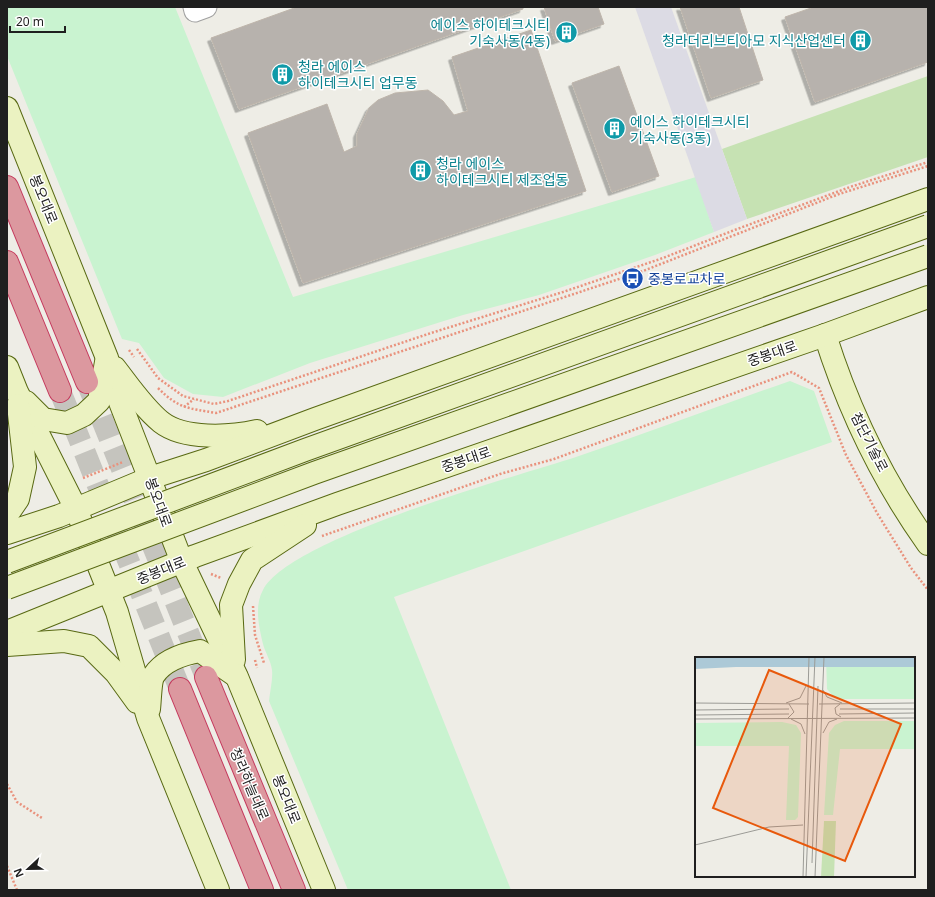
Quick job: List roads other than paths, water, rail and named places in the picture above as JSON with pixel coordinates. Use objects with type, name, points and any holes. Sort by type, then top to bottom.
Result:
[{"type":"highway","points":[[7,187],[87,382]]},
{"type":"highway","points":[[7,262],[60,391]]},
{"type":"highway","name":"청라하늘대로","points":[[206,677],[294,890]]},
{"type":"highway","name":"청라하늘대로","points":[[180,689],[262,890]]},
{"type":"main road","name":"봉오대로","points":[[7,108],[107,358],[118,397],[150,478],[157,501],[182,562],[237,677],[324,890]]},
{"type":"main road","points":[[7,533],[76,509],[150,478],[206,460],[315,418],[928,199]]},
{"type":"main road","points":[[7,562],[305,450],[928,226]]},
{"type":"main road","points":[[7,588],[314,473],[928,256]]},
{"type":"main road","name":"중봉대로","points":[[7,632],[182,562],[338,504],[825,335],[928,297]]},
{"type":"main road","name":"첨단기술로","points":[[825,335],[835,368],[869,445],[915,525],[928,544]]},
{"type":"main road","points":[[17,392],[43,419],[67,423],[84,415],[99,401],[107,358]]},
{"type":"main road","points":[[107,358],[137,396],[162,423],[189,434],[217,436],[246,433],[315,418]]},
{"type":"main road","points":[[7,367],[17,392],[76,509],[117,612],[148,718],[218,890]]},
{"type":"main road","points":[[7,515],[18,499],[25,467],[17,392]]},
{"type":"main road","points":[[237,677],[232,642],[231,605],[239,584],[252,560],[338,504]]},
{"type":"main road","points":[[7,645],[64,641],[89,646],[116,673],[148,718]]},
{"type":"main road","points":[[148,718],[153,676],[166,663],[182,654],[200,651],[237,677]]},
{"type":"street","points":[[194,7],[195,11],[206,7]]},
{"type":"tunnel","points":[[89,387],[206,677]]},
{"type":"tunnel","points":[[60,391],[180,689]]},
{"type":"place","name":"에이스 하이테크시티 기숙사동(4동)","points":[[566,32]]},
{"type":"place","name":"청라더리브티아모 지식산업센터","points":[[861,40]]},
{"type":"place","name":"청라 에이스 하이테크시티 업무동","points":[[282,74]]},
{"type":"place","name":"에이스 하이테크시티 기숙사동(3동)","points":[[615,129]]},
{"type":"place","name":"청라 에이스 하이테크시티 제조업동","points":[[420,171]]},
{"type":"place","name":"중봉로교차로","points":[[632,278]]}]
